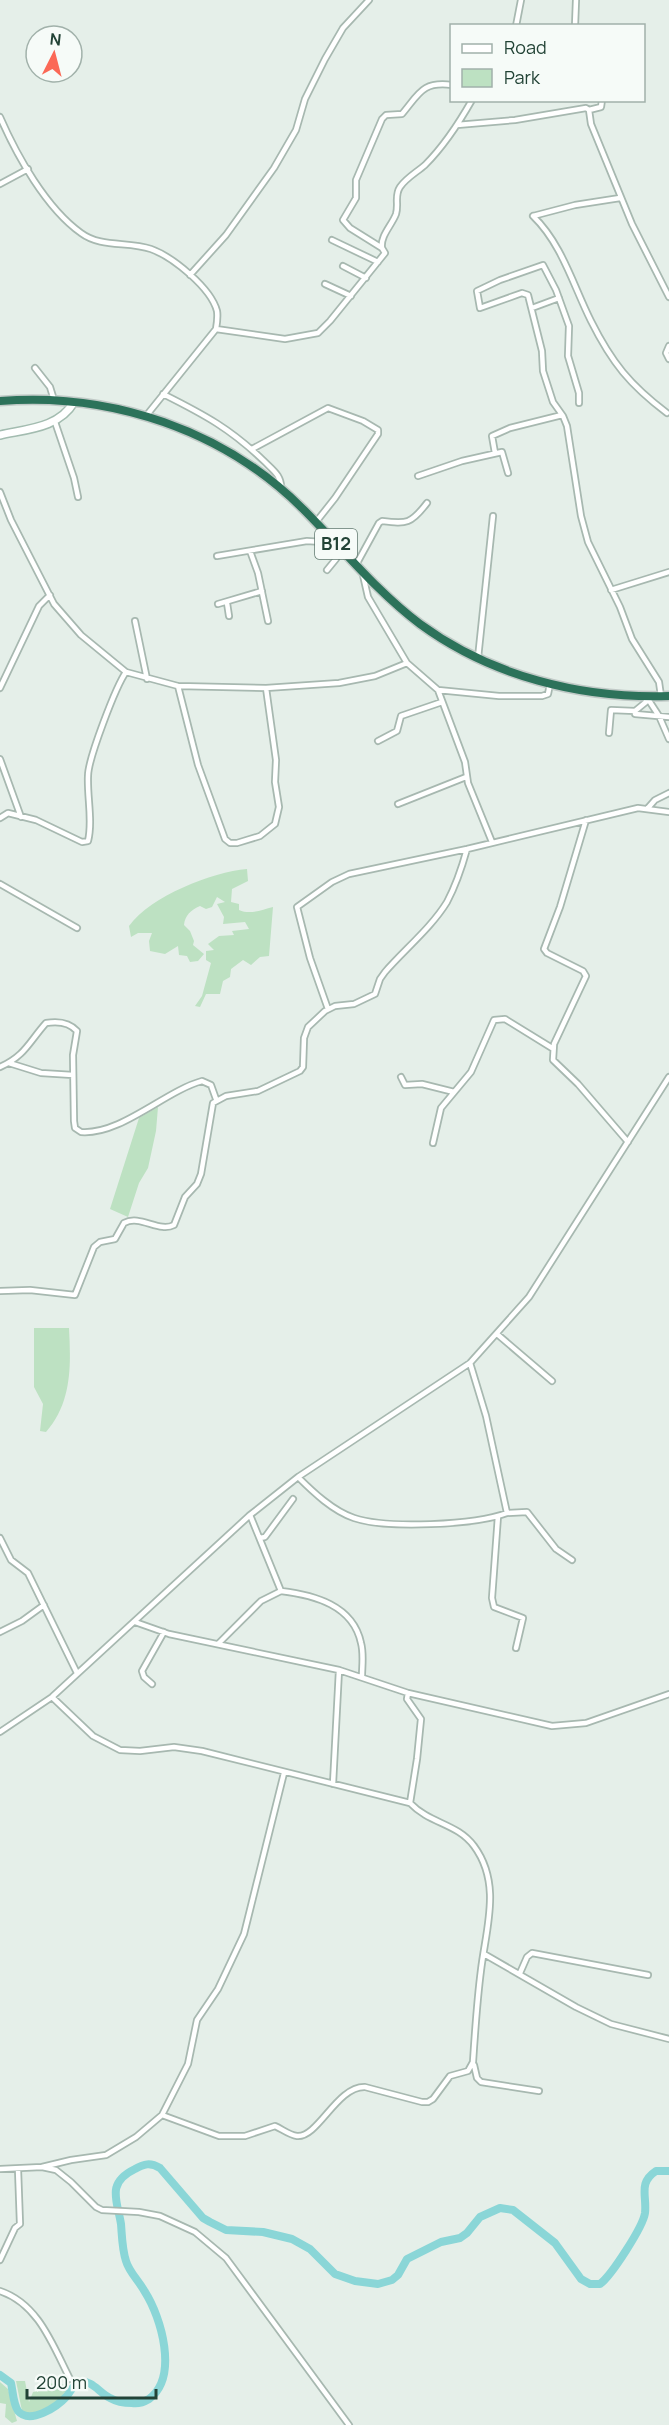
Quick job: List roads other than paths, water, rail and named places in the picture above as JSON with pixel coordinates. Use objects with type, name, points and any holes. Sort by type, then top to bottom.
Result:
[{"type":"highway","name":"B12","points":[[0,401],[74,402],[146,416],[214,443],[243,459],[281,489],[399,607],[421,624],[478,658],[550,684],[597,692],[665,696]]},
{"type":"street","points":[[190,274],[226,235],[274,168],[296,130],[305,99],[330,49],[350,19],[369,0]]},
{"type":"street","points":[[516,24],[521,0]]},
{"type":"street","points":[[575,24],[576,0]]},
{"type":"street","points":[[216,329],[275,338],[309,336],[318,333],[385,254],[382,248],[344,223],[357,196],[355,185],[362,164],[386,115],[402,114],[426,86],[438,84],[450,86]]},
{"type":"street","points":[[382,248],[383,239],[396,215],[398,207],[396,195],[401,185],[425,165],[457,125],[471,102]]},
{"type":"street","points":[[457,125],[515,120],[586,108],[589,110],[601,107],[602,102]]},
{"type":"street","points":[[589,110],[591,124],[620,198],[668,293]]},
{"type":"street","points":[[0,118],[28,169],[60,213],[79,232],[95,241],[152,249],[172,260],[190,274],[213,302],[217,314],[216,329],[146,416]]},
{"type":"street","points":[[0,184],[28,169]]},
{"type":"street","points":[[620,198],[575,205],[533,216],[544,227],[554,243],[591,321],[616,364],[644,395],[668,411]]},
{"type":"street","points":[[332,240],[378,262]]},
{"type":"street","points":[[579,403],[579,393],[568,356],[569,326],[560,298],[543,265],[500,280],[477,291],[480,308],[526,293],[542,351],[543,371],[553,402],[562,415],[569,439],[581,516],[588,542],[632,639],[659,682],[665,696]]},
{"type":"street","points":[[343,266],[366,278]]},
{"type":"street","points":[[325,284],[351,296]]},
{"type":"street","points":[[532,308],[560,298]]},
{"type":"street","points":[[669,346],[666,353],[669,359]]},
{"type":"street","points":[[35,368],[50,387],[54,400]]},
{"type":"street","points":[[163,394],[213,419],[252,449],[280,478],[281,489]]},
{"type":"street","points":[[0,435],[55,422],[67,413],[74,402]]},
{"type":"street","points":[[252,449],[328,408],[363,421],[378,430],[378,434],[352,473],[316,522]]},
{"type":"street","points":[[495,453],[492,436],[510,428],[562,415]]},
{"type":"street","points":[[55,422],[78,497]]},
{"type":"street","points":[[418,476],[462,461],[502,452],[507,473]]},
{"type":"street","points":[[0,492],[50,596],[81,635],[126,672],[177,686],[266,688],[339,683],[375,676],[407,663]]},
{"type":"street","points":[[356,565],[379,523],[382,521],[404,524],[416,518],[427,503]]},
{"type":"street","points":[[478,658],[493,516]]},
{"type":"street","points":[[217,556],[307,541],[322,542],[331,538]]},
{"type":"street","points":[[322,542],[336,559],[327,570]]},
{"type":"street","points":[[249,551],[262,591],[268,621]]},
{"type":"street","points":[[363,572],[368,597],[407,663],[438,690],[465,762],[466,777],[492,842]]},
{"type":"street","points":[[610,590],[669,572]]},
{"type":"street","points":[[218,604],[262,591]]},
{"type":"street","points":[[0,688],[39,606],[50,596]]},
{"type":"street","points":[[227,603],[229,616]]},
{"type":"street","points":[[135,621],[135,630],[147,679]]},
{"type":"street","points":[[0,818],[8,813],[36,820],[82,842],[88,841],[88,774],[91,759],[114,692],[126,672]]},
{"type":"street","points":[[438,690],[499,696],[542,696],[548,694],[550,684]]},
{"type":"street","points":[[177,686],[198,765],[225,839],[230,843],[260,836],[274,824],[279,807],[275,782],[276,760],[266,688]]},
{"type":"street","points":[[635,711],[643,705],[646,696]]},
{"type":"street","points":[[646,696],[659,716],[669,739]]},
{"type":"street","points":[[378,741],[397,731],[401,716],[442,702]]},
{"type":"street","points":[[609,733],[611,710],[635,711],[637,714],[669,717]]},
{"type":"street","points":[[0,759],[21,817]]},
{"type":"street","points":[[398,804],[466,777]]},
{"type":"street","points":[[647,808],[655,800],[669,794]]},
{"type":"street","points":[[328,1009],[310,958],[297,907],[332,882],[350,874],[639,808],[669,812]]},
{"type":"street","points":[[586,820],[560,907],[544,949],[547,953],[583,971],[586,976],[552,1048],[554,1059],[559,1067],[578,1084],[628,1142]]},
{"type":"street","points":[[0,1291],[30,1290],[75,1295],[94,1246],[100,1242],[115,1239],[124,1223],[133,1220],[172,1227],[185,1197],[197,1184],[201,1174],[210,1111],[216,1100],[226,1095],[258,1091],[303,1068],[304,1038],[308,1027],[328,1009],[354,1004],[375,994],[385,972],[437,917],[459,876],[467,849]]},
{"type":"street","points":[[0,884],[77,928]]},
{"type":"street","points":[[433,1143],[441,1108],[471,1072],[494,1020],[505,1019],[552,1048]]},
{"type":"street","points":[[0,1067],[15,1060],[29,1047],[46,1023],[56,1021],[72,1026],[76,1031],[73,1075],[75,1128],[81,1132],[103,1128],[128,1119],[202,1081],[211,1085],[216,1100]]},
{"type":"street","points":[[9,1063],[42,1074],[73,1075]]},
{"type":"street","points":[[401,1077],[405,1085],[422,1084],[454,1092]]},
{"type":"street","points":[[0,1732],[52,1697],[250,1515],[298,1477],[470,1363],[529,1297],[669,1077]]},
{"type":"street","points":[[497,1334],[552,1382]]},
{"type":"street","points":[[470,1363],[486,1416],[507,1513]]},
{"type":"street","points":[[298,1477],[321,1498],[354,1518],[418,1525],[527,1512],[556,1549],[572,1560]]},
{"type":"street","points":[[260,1538],[265,1537],[293,1499]]},
{"type":"street","points":[[250,1515],[281,1591]]},
{"type":"street","points":[[498,1516],[492,1598],[494,1607],[523,1618],[516,1647]]},
{"type":"street","points":[[0,1538],[11,1560],[28,1573],[78,1673]]},
{"type":"street","points":[[218,1644],[261,1601],[281,1591],[321,1598],[340,1609],[360,1637],[362,1676]]},
{"type":"street","points":[[0,1632],[22,1621],[44,1605]]},
{"type":"street","points":[[135,1622],[165,1632],[339,1670],[408,1693],[552,1726],[586,1723],[669,1694]]},
{"type":"street","points":[[152,1684],[144,1677],[142,1671],[165,1632]]},
{"type":"street","points":[[333,1784],[339,1670]]},
{"type":"street","points":[[408,1693],[407,1700],[420,1719],[410,1803]]},
{"type":"street","points":[[52,1697],[93,1736],[120,1750],[140,1751],[174,1747],[202,1751],[410,1803],[421,1814],[454,1828],[464,1835],[480,1857],[489,1882],[491,1902],[473,2062],[477,2078],[481,2082],[539,2091]]},
{"type":"street","points":[[0,2169],[42,2167],[106,2155],[136,2137],[162,2115],[188,2064],[197,2020],[218,1989],[244,1934],[284,1773]]},
{"type":"street","points":[[520,1973],[527,1957],[532,1953],[648,1975]]},
{"type":"street","points":[[484,1954],[576,2007],[611,2024],[669,2039]]},
{"type":"street","points":[[162,2115],[219,2136],[245,2136],[275,2126],[294,2136],[301,2136],[356,2087],[365,2087],[422,2103],[428,2102],[450,2076],[468,2071],[473,2062]]},
{"type":"street","points":[[42,2167],[56,2170],[64,2175],[96,2207],[151,2213],[168,2219],[195,2232],[226,2258],[349,2425]]},
{"type":"street","points":[[0,2260],[15,2228],[20,2224],[18,2169]]},
{"type":"street","points":[[0,2291],[25,2305],[50,2335],[70,2379]]},
{"type":"waterway","points":[[0,2375],[11,2383],[18,2411],[29,2416],[43,2413],[57,2405],[79,2382],[88,2383],[106,2396],[126,2403],[145,2401],[158,2389],[163,2377],[165,2362],[161,2331],[151,2303],[126,2261],[116,2200],[120,2180],[126,2174],[144,2165],[150,2164],[160,2168],[203,2218],[210,2222],[226,2230],[263,2232],[292,2239],[310,2249],[335,2274],[355,2281],[378,2284],[392,2280],[398,2275],[407,2259],[441,2242],[460,2238],[480,2217],[500,2208],[513,2210],[555,2243],[581,2279],[590,2284],[600,2284],[626,2251],[639,2229],[645,2213],[644,2190],[647,2180],[656,2171],[669,2171]]}]
